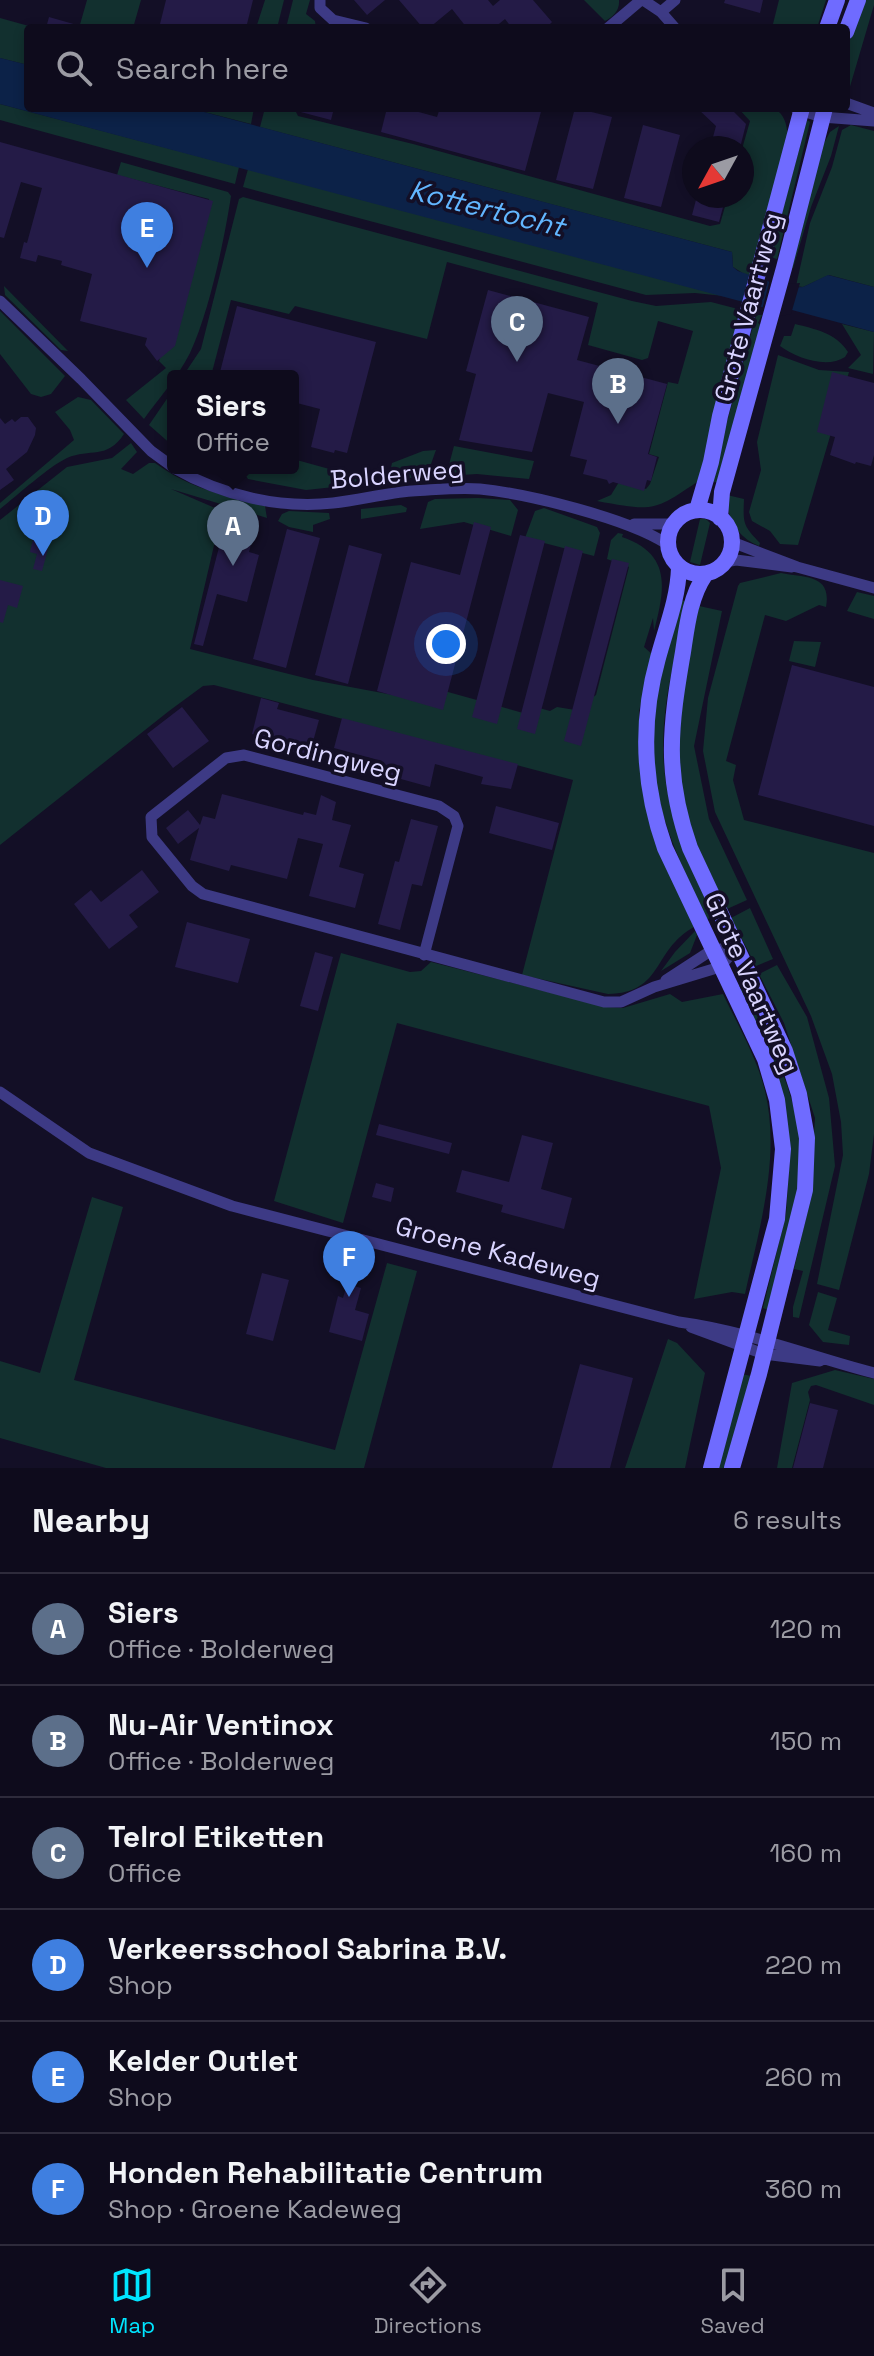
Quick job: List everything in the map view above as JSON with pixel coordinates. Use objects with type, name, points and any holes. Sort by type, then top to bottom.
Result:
[{"type":"main road","points":[[828,24],[837,0]]},
{"type":"main road","points":[[849,24],[858,0]]},
{"type":"main road","name":"Grote Vaartweg","points":[[697,510],[798,112]]},
{"type":"main road","name":"Grote Vaartweg","points":[[720,518],[722,492],[824,113]]},
{"type":"main road","points":[[697,510],[706,510],[720,518],[731,533],[732,542],[725,562],[705,575],[687,573],[679,568],[670,557],[667,544],[673,524],[688,512],[697,510]]},
{"type":"main road","name":"Grote Vaartweg","points":[[679,568],[676,595],[654,673],[647,713],[648,786],[665,848],[765,1059],[777,1100],[783,1149],[777,1219],[711,1468]]},
{"type":"main road","name":"Grote Vaartweg","points":[[705,575],[694,600],[674,701],[670,733],[672,779],[690,848],[785,1051],[799,1094],[807,1138],[805,1190],[732,1468]]},
{"type":"street","points":[[320,0],[320,8],[333,20],[350,24]]},
{"type":"street","points":[[613,24],[642,0],[661,12],[672,24]]},
{"type":"street","points":[[661,12],[675,0]]},
{"type":"street","points":[[850,104],[874,113]]},
{"type":"street","points":[[824,113],[874,121]]},
{"type":"street","name":"Bolderweg","points":[[0,301],[151,451],[167,463]]},
{"type":"street","name":"Bolderweg","points":[[186,474],[209,485],[286,504],[331,503],[410,491],[477,489],[534,499],[625,524],[667,544]]},
{"type":"street","name":"Bolderweg","points":[[625,524],[673,524]]},
{"type":"street","points":[[732,542],[797,567],[874,588]]},
{"type":"street","points":[[725,562],[736,560],[797,567]]},
{"type":"street","name":"Gordingweg","points":[[424,955],[458,826],[454,816],[439,806],[244,755],[233,755],[151,817],[152,837],[192,886],[203,894],[424,955],[604,1002],[621,1002],[654,987],[720,967]]},
{"type":"street","points":[[720,967],[737,947]]},
{"type":"street","name":"Gordingweg","points":[[654,987],[712,950],[737,947]]},
{"type":"street","name":"Groene Kadeweg","points":[[0,1092],[89,1153],[232,1206],[679,1322],[744,1342],[874,1373]]},
{"type":"green space","points":[[87,0],[141,0],[134,24],[80,24]]},
{"type":"green space","points":[[265,0],[284,0],[278,24],[257,24]]},
{"type":"green space","points":[[293,0],[310,0],[306,14],[315,24],[287,24]]},
{"type":"green space","points":[[584,0],[619,0],[619,4],[615,13],[605,21]]},
{"type":"green space","points":[[779,0],[826,0],[818,24],[773,24]]},
{"type":"green space","points":[[866,0],[874,0],[850,87],[850,40]]},
{"type":"green space","points":[[0,18],[24,25],[24,64],[0,58]]},
{"type":"green space","points":[[0,104],[239,167],[235,184],[0,120]]},
{"type":"green space","points":[[204,112],[253,112],[251,124]]},
{"type":"green space","points":[[264,112],[296,112],[298,116],[413,144],[710,226],[720,224],[725,208],[754,208],[754,136],[746,136],[750,121],[742,112],[779,112],[787,127],[788,139],[749,277],[733,267],[732,252],[260,127]]},
{"type":"green space","points":[[807,120],[810,122],[777,259],[770,257]]},
{"type":"green space","points":[[851,125],[874,131],[874,287],[829,275],[803,287],[796,286],[810,223],[832,167],[842,130]]},
{"type":"green space","points":[[839,126],[791,268],[822,147],[830,132]]},
{"type":"green space","points":[[121,162],[228,192],[231,196],[215,276],[197,336],[180,370],[167,370],[167,388],[144,419],[126,400],[166,368],[159,361],[206,222],[209,199],[117,175]]},
{"type":"green space","points":[[248,169],[724,296],[695,293],[646,295],[243,187]]},
{"type":"green space","points":[[243,197],[632,301],[656,306],[711,302],[738,309],[736,317],[739,321],[703,478],[654,506],[632,507],[597,501],[611,495],[619,482],[646,489],[650,484],[659,457],[649,454],[668,382],[678,384],[693,331],[658,321],[648,358],[642,360],[588,345],[598,303],[447,262],[427,339],[295,306],[289,314],[231,300],[213,370],[187,370],[201,349],[239,199]]},
{"type":"green space","points":[[4,286],[68,351],[61,350],[5,295]]},
{"type":"green space","points":[[0,311],[65,376],[51,394],[41,397],[31,394],[0,354]]},
{"type":"green space","points":[[756,315],[762,315],[758,323],[761,325],[719,483],[711,481]]},
{"type":"green space","points":[[795,324],[831,336],[848,352],[838,360],[821,362],[787,350],[780,346],[784,336],[791,336]]},
{"type":"green space","points":[[842,324],[874,332],[873,374],[848,368],[861,355]]},
{"type":"green space","points":[[778,355],[819,370],[849,372],[798,545],[780,544],[770,531],[752,521],[749,512],[761,470],[757,442]]},
{"type":"green space","points":[[78,397],[91,400],[124,434],[105,450],[75,455],[59,462],[0,509],[0,503],[74,440],[55,412]]},
{"type":"green space","points":[[167,399],[167,441],[149,425]]},
{"type":"green space","points":[[131,443],[137,452],[121,469],[133,474],[149,463],[155,463],[167,474],[195,485],[265,506],[267,518],[171,489],[222,511],[190,649],[313,680],[409,698],[430,687],[523,713],[525,704],[550,711],[557,707],[575,710],[596,695],[629,567],[607,559],[611,540],[618,533],[623,534],[622,537],[650,553],[657,563],[662,587],[654,631],[653,618],[644,647],[653,655],[639,711],[639,737],[694,927],[671,947],[649,978],[626,992],[608,994],[522,975],[573,780],[214,685],[203,686],[169,711],[0,845],[0,520],[67,467],[112,458]]},
{"type":"green space","points":[[454,446],[534,461],[529,479],[477,474],[446,476]]},
{"type":"green space","points":[[436,450],[427,475],[388,482],[392,463],[423,451]]},
{"type":"green space","points":[[299,461],[373,481],[306,490],[248,479],[246,476],[299,474]]},
{"type":"green space","points":[[727,495],[744,499],[745,524],[760,543],[759,546],[734,526],[728,511]]},
{"type":"green space","points":[[435,499],[510,500],[518,510],[511,536],[464,522],[420,529],[428,502]]},
{"type":"green space","points":[[401,505],[407,508],[406,512],[361,519],[361,509]]},
{"type":"green space","points":[[544,508],[597,527],[600,533],[594,556],[525,538],[535,511]]},
{"type":"green space","points":[[289,511],[329,513],[330,519],[313,525],[313,532],[289,527],[278,521],[282,514]]},
{"type":"green space","points":[[700,519],[710,523],[700,565],[690,562]]},
{"type":"green space","points":[[781,573],[807,577],[821,583],[827,596],[826,607],[819,605],[786,621],[765,615],[726,761],[736,765],[733,780],[744,820],[874,853],[874,1134],[869,1174],[839,1290],[817,1284],[843,1155],[841,1122],[832,1074],[811,1016],[715,812],[703,751],[708,698],[738,586]]},
{"type":"green space","points":[[857,592],[874,596],[874,619],[847,611]]},
{"type":"green space","points":[[680,600],[689,602],[670,681],[663,734],[664,761],[677,827],[714,917],[707,919],[681,864],[662,812],[653,757],[656,695]]},
{"type":"green space","points":[[699,606],[722,611],[694,746],[709,819],[747,900],[727,909],[695,840],[678,788],[680,695]]},
{"type":"green space","points":[[794,641],[821,642],[815,667],[789,661]]},
{"type":"green space","points":[[750,908],[773,959],[756,966],[731,918]]},
{"type":"green space","points":[[695,931],[697,935],[690,953],[661,971],[675,952]]},
{"type":"green space","points":[[341,953],[410,972],[421,971],[431,962],[606,1007],[623,1008],[670,994],[682,1002],[723,994],[757,1066],[765,1091],[771,1142],[762,1219],[745,1294],[732,1292],[694,1299],[721,1168],[709,1106],[397,1023],[343,1223],[274,1201]]},
{"type":"green space","points":[[777,965],[807,1017],[829,1098],[835,1166],[799,1318],[793,1317],[793,1307],[803,1271],[794,1269],[810,1200],[815,1118],[784,1023],[759,974]]},
{"type":"green space","points":[[741,984],[782,1071],[794,1108],[800,1149],[797,1195],[768,1310],[763,1308],[786,1214],[790,1155],[737,986]]},
{"type":"green space","points":[[92,1197],[123,1207],[74,1380],[335,1450],[387,1263],[417,1271],[364,1468],[106,1468],[0,1438],[0,1361],[40,1373]]},
{"type":"green space","points":[[818,1292],[837,1298],[828,1330],[850,1336],[849,1345],[823,1342],[809,1325]]},
{"type":"green space","points":[[668,1339],[677,1343],[705,1373],[685,1468],[625,1468]]},
{"type":"green space","points":[[835,1370],[874,1379],[874,1405],[816,1385],[811,1386],[792,1468],[777,1468],[792,1383]]},
{"type":"green space","points":[[742,1374],[751,1376],[726,1468],[718,1468]]},
{"type":"water","points":[[0,58],[24,64],[24,110],[0,104]]},
{"type":"water","name":"Kottertocht","points":[[30,112],[204,112],[732,252],[733,267],[738,271],[787,288],[803,287],[828,275],[874,287],[874,332],[792,310],[781,312]]},
{"type":"pier","points":[[770,279],[787,284],[800,283],[791,314],[781,316],[762,310]]},
{"type":"building","points":[[166,0],[253,0],[247,24],[160,24]]},
{"type":"building","points":[[354,0],[385,0],[367,15]]},
{"type":"building","points":[[399,0],[488,0],[493,6],[500,0],[533,0],[552,22],[509,24],[505,19],[499,24],[464,24],[452,9],[434,24],[420,24]]},
{"type":"building","points":[[725,0],[763,0],[760,13],[724,3]]},
{"type":"building","points":[[49,17],[74,24],[47,24]]},
{"type":"building","points":[[301,112],[333,112],[331,120]]},
{"type":"building","points":[[386,112],[419,112],[437,117],[439,112],[541,112],[525,171],[381,132]]},
{"type":"building","points":[[574,112],[612,117],[593,189],[556,180]]},
{"type":"building","points":[[701,112],[734,112],[746,124],[743,136],[713,136],[716,126]]},
{"type":"building","points":[[643,125],[680,135],[661,207],[624,198]]},
{"type":"building","points":[[0,142],[213,201],[175,346],[157,361],[145,345],[147,338],[80,321],[92,274],[38,255],[36,262],[20,258],[42,188],[21,182],[4,238],[0,237]]},
{"type":"building","points":[[694,208],[723,208],[719,222],[692,215]]},
{"type":"building","points":[[488,290],[589,317],[577,360],[667,384],[648,454],[657,457],[651,481],[647,480],[644,491],[613,482],[609,484],[607,480],[583,474],[587,460],[570,456],[584,402],[548,393],[532,452],[459,440],[476,374],[466,371]]},
{"type":"building","points":[[237,306],[376,342],[347,453],[311,447],[320,409],[299,404],[299,370],[221,370]]},
{"type":"building","points":[[832,372],[874,383],[874,455],[871,466],[830,455],[835,437],[817,432]]},
{"type":"building","points":[[28,417],[36,428],[35,435],[27,452],[6,469],[14,480],[0,490],[0,418],[5,424]]},
{"type":"building","points":[[474,522],[491,527],[443,710],[377,691],[411,562],[460,575]]},
{"type":"building","points":[[225,524],[254,533],[249,552],[259,555],[247,602],[217,594],[203,646],[194,644]]},
{"type":"building","points":[[287,529],[320,538],[286,668],[253,659]]},
{"type":"building","points":[[520,535],[545,541],[497,724],[472,717]]},
{"type":"building","points":[[33,539],[43,541],[41,547],[48,549],[42,571],[33,569],[37,554],[30,552]]},
{"type":"building","points":[[349,545],[382,554],[348,684],[315,675]]},
{"type":"building","points":[[565,546],[583,551],[535,734],[517,729]]},
{"type":"building","points":[[612,559],[629,563],[581,746],[564,741]]},
{"type":"building","points":[[0,580],[23,586],[17,608],[8,605],[3,623],[0,622]]},
{"type":"building","points":[[792,665],[874,687],[874,826],[758,795]]},
{"type":"building","points":[[261,698],[279,703],[277,709],[319,720],[309,756],[273,747],[275,740],[252,734]]},
{"type":"building","points":[[182,707],[209,741],[173,768],[147,734]]},
{"type":"building","points":[[342,718],[518,764],[511,789],[481,784],[483,777],[435,764],[430,787],[379,773],[382,761],[334,748]]},
{"type":"building","points":[[222,794],[303,815],[304,812],[316,815],[321,795],[336,802],[332,820],[351,825],[339,867],[364,874],[355,908],[309,896],[323,844],[298,838],[287,879],[231,865],[229,871],[190,860],[199,828],[178,844],[166,828],[188,810],[200,825],[203,816],[215,819]]},
{"type":"building","points":[[496,806],[559,823],[552,850],[489,833]]},
{"type":"building","points":[[411,819],[438,826],[422,886],[412,884],[400,930],[378,924],[395,861],[399,862]]},
{"type":"building","points":[[142,870],[159,892],[129,915],[138,927],[109,949],[74,904],[91,890],[101,902]]},
{"type":"building","points":[[187,922],[250,939],[238,983],[175,967]]},
{"type":"building","points":[[315,952],[333,957],[318,1011],[300,1006]]},
{"type":"building","points":[[379,1124],[452,1143],[449,1154],[376,1135]]},
{"type":"building","points":[[522,1135],[553,1143],[541,1189],[572,1198],[564,1229],[501,1212],[503,1205],[456,1192],[462,1170],[509,1182]]},
{"type":"building","points":[[376,1183],[394,1188],[391,1202],[372,1197]]},
{"type":"building","points":[[262,1273],[289,1280],[273,1341],[246,1334]]},
{"type":"building","points":[[347,1284],[361,1288],[355,1310],[369,1314],[362,1341],[329,1332],[338,1296],[343,1298]]},
{"type":"building","points":[[580,1364],[633,1378],[610,1468],[552,1468]]},
{"type":"building","points":[[810,1403],[838,1410],[823,1468],[793,1468]]},
{"type":"place","name":"Kelder Outlet","points":[[147,268]]},
{"type":"place","name":"Telrol Etiketten","points":[[517,362]]},
{"type":"place","name":"Nu-Air Ventinox","points":[[618,424]]},
{"type":"place","name":"Verkeersschool Sabrina B.V.","points":[[43,556]]},
{"type":"place","name":"Siers","points":[[233,566]]},
{"type":"place","name":"Honden Rehabilitatie Centrum","points":[[349,1297]]}]
